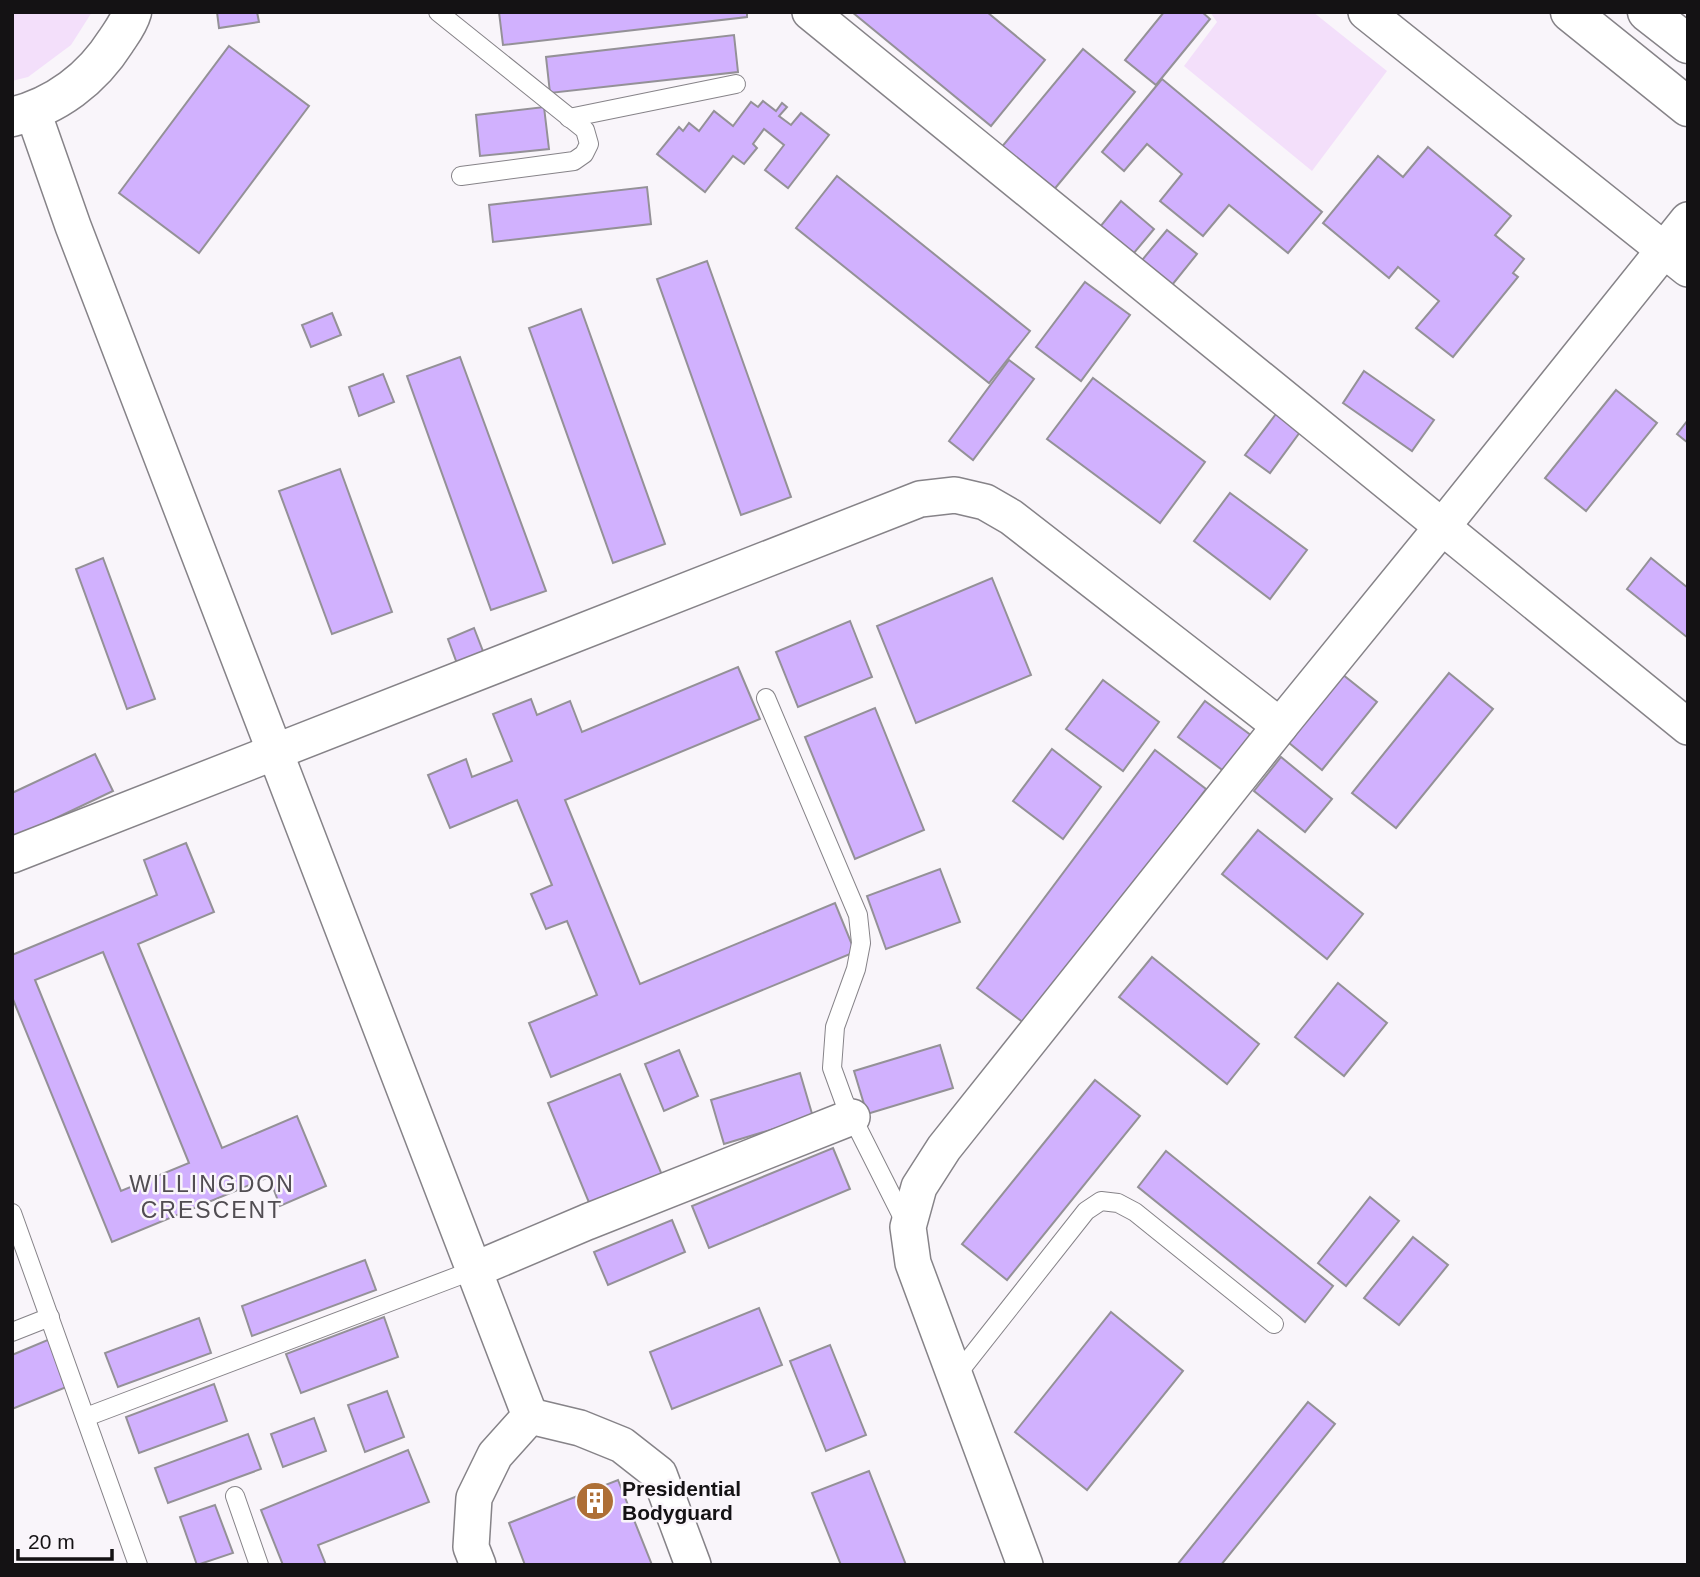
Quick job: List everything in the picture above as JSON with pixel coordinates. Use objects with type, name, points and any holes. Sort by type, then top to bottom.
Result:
[{"type":"main road","points":[[22,115],[72,90],[105,58],[130,20],[132,12]]},
{"type":"main road","points":[[1570,12],[1688,107]]},
{"type":"main road","points":[[1647,12],[1688,44]]},
{"type":"street","points":[[810,12],[1688,727]]},
{"type":"street","points":[[1366,12],[1676,259]]},
{"type":"street","points":[[22,115],[73,226],[530,1416]]},
{"type":"street","points":[[1025,1565],[913,1262],[908,1227],[919,1187],[944,1148],[1442,527],[1676,259],[1688,220]]},
{"type":"street","points":[[12,855],[920,499],[955,495],[985,502],[1012,517],[1280,726]]},
{"type":"street","points":[[474,1270],[852,1117]]},
{"type":"street","points":[[478,1565],[471,1547],[474,1498],[495,1455],[530,1416]]},
{"type":"street","points":[[530,1416],[580,1428],[622,1445],[659,1474],[693,1565]]},
{"type":"lane","points":[[438,12],[585,131],[589,144],[584,154],[574,162],[461,176]]},
{"type":"lane","points":[[569,118],[736,84]]},
{"type":"lane","points":[[766,698],[859,915],[861,943],[856,969],[835,1027],[832,1068],[844,1101],[908,1227]]},
{"type":"lane","points":[[955,1377],[1086,1211],[1101,1201],[1118,1203],[1135,1212],[1274,1324]]},
{"type":"lane","points":[[12,1213],[138,1565]]},
{"type":"lane","points":[[86,1417],[474,1270]]},
{"type":"lane","points":[[12,1332],[50,1317]]},
{"type":"lane","points":[[235,1496],[259,1565]]},
{"type":"shaded area","points":[[12,12],[92,12],[71,45],[28,77],[12,81]]},
{"type":"shaded area","points":[[1210,12],[1313,12],[1387,71],[1312,171],[1184,66],[1217,22]]},
{"type":"building","points":[[217,12],[257,12],[259,22],[219,28]]},
{"type":"building","points":[[499,12],[747,12],[747,17],[503,45]]},
{"type":"building","points":[[852,12],[987,12],[1045,60],[991,126]]},
{"type":"building","points":[[1164,12],[1202,12],[1210,19],[1156,85],[1125,60]]},
{"type":"building","points":[[734,35],[738,72],[550,93],[546,57]]},
{"type":"building","points":[[229,46],[309,106],[199,253],[119,193]]},
{"type":"building","points":[[1083,49],[1135,92],[1052,192],[1000,149]]},
{"type":"building","points":[[1162,79],[1322,212],[1288,253],[1229,205],[1203,236],[1160,201],[1182,174],[1147,144],[1124,171],[1102,152]]},
{"type":"building","points":[[763,101],[776,111],[782,103],[787,107],[779,116],[791,125],[801,113],[829,135],[788,188],[765,170],[784,145],[764,129],[753,144],[757,148],[744,164],[733,156],[705,192],[657,154],[679,127],[683,131],[689,123],[699,131],[714,111],[733,126],[751,102],[758,107]]},
{"type":"building","points":[[544,107],[549,149],[480,156],[476,115]]},
{"type":"building","points":[[1428,147],[1511,216],[1495,235],[1524,259],[1513,273],[1518,277],[1453,357],[1416,328],[1439,301],[1398,267],[1389,278],[1323,223],[1378,156],[1403,177]]},
{"type":"building","points":[[837,176],[1030,331],[989,383],[796,228]]},
{"type":"building","points":[[647,187],[651,224],[493,242],[489,205]]},
{"type":"building","points":[[1121,201],[1154,229],[1128,260],[1095,233]]},
{"type":"building","points":[[1167,230],[1197,254],[1168,290],[1138,265]]},
{"type":"building","points":[[707,261],[791,497],[741,515],[657,279]]},
{"type":"building","points":[[1085,282],[1130,315],[1081,381],[1036,347]]},
{"type":"building","points":[[581,309],[665,544],[613,563],[529,328]]},
{"type":"building","points":[[332,313],[341,335],[311,347],[302,325]]},
{"type":"building","points":[[460,357],[546,591],[491,610],[407,376]]},
{"type":"building","points":[[1009,360],[1034,379],[973,460],[949,441]]},
{"type":"building","points":[[1364,371],[1434,420],[1412,451],[1343,403]]},
{"type":"building","points":[[383,374],[394,402],[359,416],[349,387]]},
{"type":"building","points":[[1093,378],[1205,462],[1160,523],[1047,439]]},
{"type":"building","points":[[1616,390],[1657,423],[1586,511],[1545,478]]},
{"type":"building","points":[[1279,410],[1303,428],[1270,473],[1245,455]]},
{"type":"building","points":[[1688,420],[1688,443],[1677,434]]},
{"type":"building","points":[[340,469],[392,612],[332,634],[279,491]]},
{"type":"building","points":[[1230,493],[1307,550],[1270,599],[1194,541]]},
{"type":"building","points":[[103,558],[155,699],[127,709],[76,569]]},
{"type":"building","points":[[1651,558],[1688,588],[1688,638],[1627,589]]},
{"type":"building","points":[[992,578],[1031,675],[916,723],[877,626]]},
{"type":"building","points":[[850,621],[872,677],[798,707],[776,652]]},
{"type":"building","points":[[474,628],[486,659],[459,669],[448,639]]},
{"type":"building","points":[[738,667],[760,719],[565,800],[640,984],[835,903],[855,952],[551,1077],[529,1023],[597,995],[567,921],[546,929],[531,894],[552,885],[517,800],[450,828],[428,775],[466,759],[472,777],[512,761],[493,714],[531,699],[537,715],[570,701],[582,732]]},
{"type":"building","points":[[1449,673],[1493,709],[1396,828],[1352,793]]},
{"type":"building","points":[[1342,674],[1377,702],[1322,770],[1288,742]]},
{"type":"building","points":[[1103,680],[1159,722],[1123,771],[1066,729]]},
{"type":"building","points":[[1205,701],[1252,736],[1225,772],[1178,737]]},
{"type":"building","points":[[875,708],[924,830],[855,859],[805,737]]},
{"type":"building","points":[[1052,749],[1101,787],[1063,839],[1013,801]]},
{"type":"building","points":[[1155,750],[1206,789],[1028,1026],[977,988]]},
{"type":"building","points":[[95,754],[113,791],[12,839],[12,793]]},
{"type":"building","points":[[1281,757],[1332,799],[1305,832],[1254,791]]},
{"type":"building","points":[[1258,830],[1363,914],[1327,959],[1222,874]]},
{"type":"building","points":[[186,843],[214,912],[138,944],[222,1148],[297,1116],[326,1186],[280,1206],[269,1177],[112,1242],[12,997],[12,955],[157,895],[144,860]],"holes":[[[103,952],[189,1163],[121,1191],[35,980]]]},
{"type":"building","points":[[940,869],[960,922],[886,949],[867,896]]},
{"type":"building","points":[[1152,957],[1259,1044],[1227,1084],[1119,997]]},
{"type":"building","points":[[1338,983],[1387,1023],[1344,1076],[1295,1037]]},
{"type":"building","points":[[940,1045],[953,1088],[867,1114],[854,1071]]},
{"type":"building","points":[[679,1050],[698,1096],[664,1111],[645,1064]]},
{"type":"building","points":[[800,1073],[813,1117],[724,1144],[711,1100]]},
{"type":"building","points":[[620,1074],[662,1175],[590,1205],[548,1103]]},
{"type":"building","points":[[1095,1080],[1140,1116],[1007,1280],[962,1244]]},
{"type":"building","points":[[833,1148],[850,1189],[709,1248],[692,1206]]},
{"type":"building","points":[[1166,1151],[1333,1286],[1305,1322],[1138,1187]]},
{"type":"building","points":[[1370,1197],[1399,1221],[1346,1286],[1318,1263]]},
{"type":"building","points":[[672,1220],[685,1252],[608,1285],[594,1252]]},
{"type":"building","points":[[1413,1237],[1448,1265],[1399,1325],[1364,1298]]},
{"type":"building","points":[[365,1260],[376,1290],[252,1336],[242,1306]]},
{"type":"building","points":[[759,1308],[782,1365],[672,1409],[650,1352]]},
{"type":"building","points":[[1111,1312],[1183,1371],[1087,1490],[1015,1432]]},
{"type":"building","points":[[384,1317],[398,1357],[301,1393],[286,1354]]},
{"type":"building","points":[[199,1318],[211,1353],[118,1387],[105,1353]]},
{"type":"building","points":[[50,1339],[69,1386],[12,1409],[12,1355]]},
{"type":"building","points":[[830,1345],[866,1435],[826,1451],[790,1361]]},
{"type":"building","points":[[214,1384],[227,1421],[139,1453],[126,1417]]},
{"type":"building","points":[[387,1391],[404,1437],[365,1452],[348,1405]]},
{"type":"building","points":[[1308,1402],[1335,1424],[1221,1565],[1177,1565]]},
{"type":"building","points":[[314,1418],[326,1451],[283,1467],[271,1434]]},
{"type":"building","points":[[248,1434],[261,1469],[168,1503],[155,1468]]},
{"type":"building","points":[[408,1450],[429,1502],[318,1545],[326,1565],[283,1565],[261,1510]]},
{"type":"building","points":[[869,1471],[906,1565],[841,1565],[812,1493]]},
{"type":"building","name":"Presidential Bodyguard","points":[[618,1480],[652,1565],[525,1565],[509,1523]]},
{"type":"building","points":[[215,1505],[233,1553],[197,1565],[180,1517]]},
{"type":"place","name":"Presidential Bodyguard","points":[[595,1501]]},
{"type":"district","name":"WILLINGDON CRESCENT","points":[[212,1197]]}]
